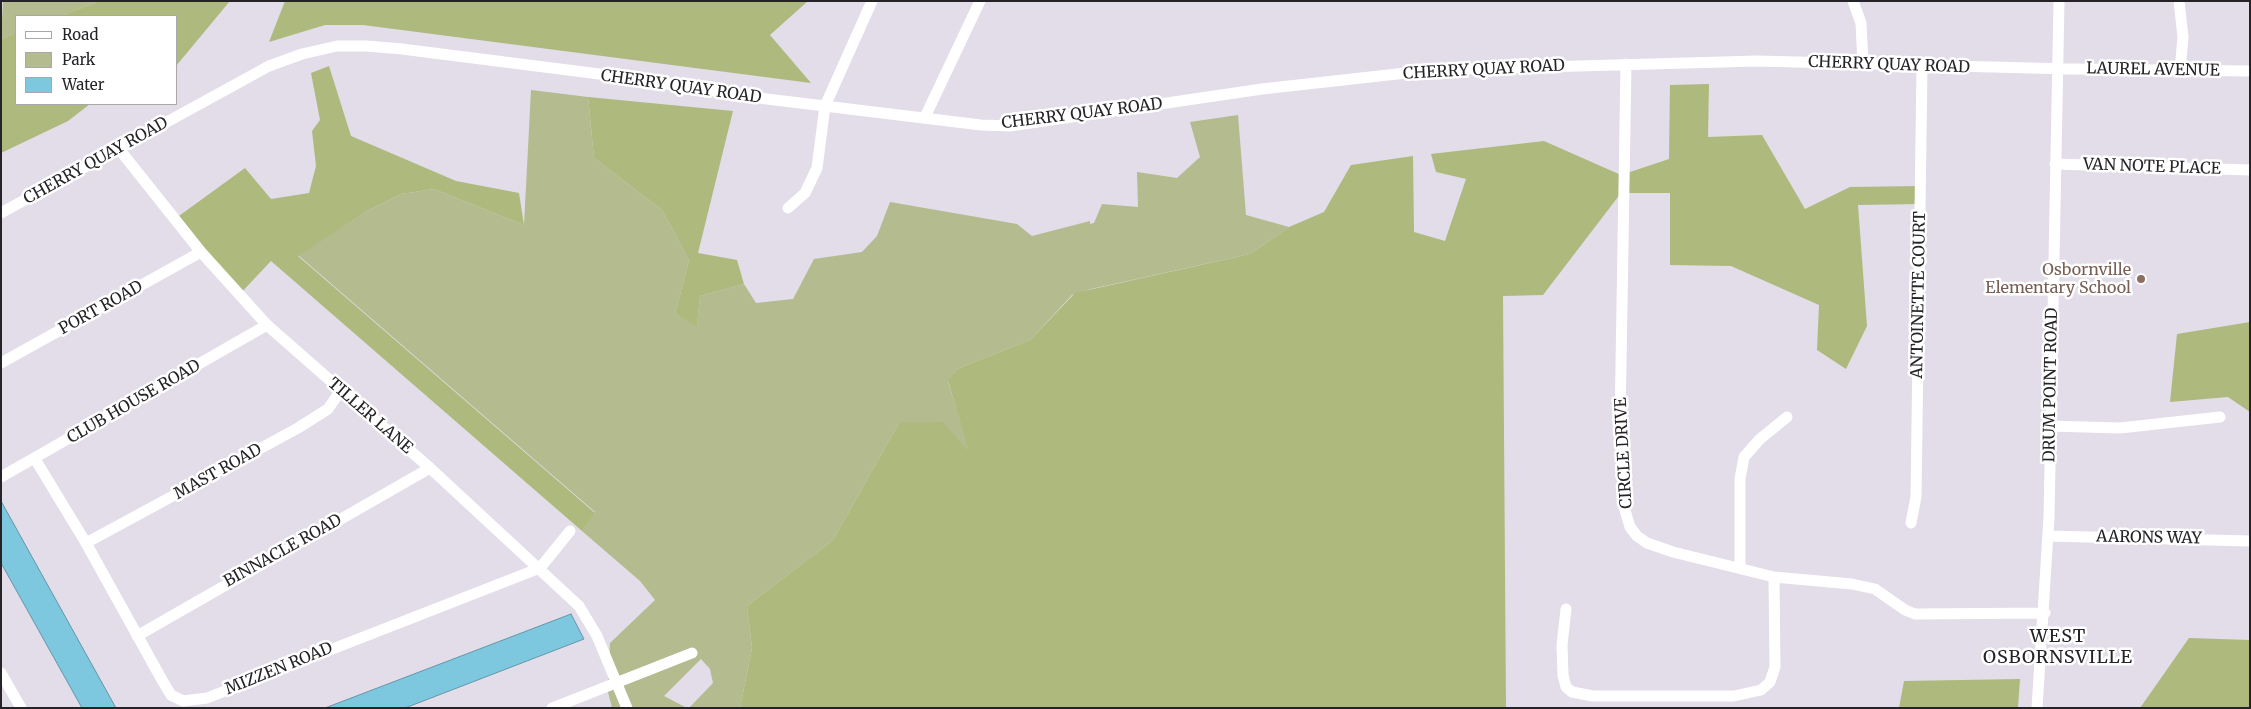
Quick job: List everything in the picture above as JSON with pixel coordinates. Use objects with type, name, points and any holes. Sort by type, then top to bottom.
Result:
[{"type":"street","points":[[788,208],[805,194],[817,168],[825,106],[872,1]]},
{"type":"street","points":[[925,117],[980,1]]},
{"type":"street","points":[[1853,1],[1861,23],[1864,64]]},
{"type":"street","name":"DRUM POINT ROAD","points":[[2037,708],[2048,536],[2059,1]]},
{"type":"street","points":[[2179,1],[2183,37],[2180,70]]},
{"type":"street","name":"CHERRY QUAY ROAD","points":[[1,213],[269,66],[302,54],[337,46],[402,49],[825,106],[980,125],[1010,126],[1262,89],[1406,73],[1757,61],[2057,69]]},
{"type":"street","name":"CIRCLE DRIVE","points":[[1626,64],[1620,425],[1624,507],[1630,527],[1637,536],[1647,543],[1673,552],[1740,567],[1774,577],[1852,584],[1875,589],[1905,610],[1915,614],[2044,613]]},
{"type":"street","name":"ANTOINETTE COURT","points":[[1911,523],[1916,487],[1922,66]]},
{"type":"street","name":"LAUREL AVENUE","points":[[2057,69],[2250,71]]},
{"type":"street","name":"TILLER LANE","points":[[119,149],[201,252],[267,326],[430,468],[579,606],[598,636],[627,708]]},
{"type":"street","name":"VAN NOTE PLACE","points":[[2055,164],[2250,170]]},
{"type":"street","name":"PORT ROAD","points":[[1,363],[201,252]]},
{"type":"street","name":"CLUB HOUSE ROAD","points":[[1,477],[267,326]]},
{"type":"street","name":"MAST ROAD","points":[[86,543],[298,428],[328,409],[341,390]]},
{"type":"street","points":[[2050,426],[2120,428],[2220,417]]},
{"type":"street","points":[[1740,567],[1740,479],[1744,457],[1760,439],[1787,418]]},
{"type":"street","name":"MIZZEN ROAD","points":[[35,459],[86,543],[171,695],[181,700],[191,701],[207,698],[540,568],[570,531]]},
{"type":"street","name":"BINNACLE ROAD","points":[[137,636],[430,468]]},
{"type":"street","name":"AARONS WAY","points":[[2048,536],[2250,540]]},
{"type":"street","points":[[1566,609],[1562,645],[1563,675],[1566,687],[1572,692],[1593,696],[1734,696],[1761,690],[1770,682],[1775,667],[1774,577]]},
{"type":"street","points":[[552,708],[692,653]]},
{"type":"street","points":[[1,673],[21,708]]},
{"type":"green space","points":[[3,1],[100,1],[63,15],[15,15],[15,33],[1,39]]},
{"type":"green space","points":[[100,1],[230,1],[178,64],[178,15],[63,15]]},
{"type":"green space","points":[[285,1],[808,1],[770,35],[811,83],[363,25],[325,25],[269,42]]},
{"type":"green space","points":[[15,33],[15,105],[89,105],[68,121],[1,153],[1,39]]},
{"type":"green space","points":[[329,66],[351,136],[456,181],[519,193],[524,225],[434,189],[401,194],[367,211],[298,256],[595,513],[582,531],[271,261],[237,297],[172,221],[245,168],[271,199],[309,193],[316,166],[312,131],[320,120],[311,73]]},
{"type":"green space","points":[[1709,84],[1708,137],[1762,135],[1805,209],[1850,187],[1921,186],[1920,204],[1858,205],[1867,326],[1846,369],[1817,350],[1819,305],[1731,266],[1670,265],[1670,193],[1621,193],[1543,295],[1503,296],[1506,708],[740,708],[752,648],[747,606],[833,540],[899,423],[943,422],[969,452],[948,381],[957,369],[1030,340],[1075,293],[1250,254],[1289,227],[1324,212],[1351,165],[1413,156],[1414,232],[1445,241],[1466,179],[1436,172],[1431,154],[1544,141],[1621,175],[1669,159],[1670,85]]},
{"type":"green space","points":[[531,90],[588,97],[594,158],[662,210],[689,260],[675,314],[697,325],[700,296],[744,284],[756,303],[793,299],[814,259],[862,252],[877,236],[890,202],[1017,224],[1032,236],[1090,221],[1090,224],[1094,223],[1102,204],[1138,207],[1137,172],[1177,178],[1200,157],[1190,122],[1238,115],[1246,215],[1289,227],[1250,254],[1091,289],[1072,295],[1030,340],[957,369],[948,382],[970,453],[899,423],[833,540],[747,606],[752,648],[740,708],[689,708],[713,683],[710,669],[701,659],[664,696],[687,708],[612,708],[608,692],[610,643],[655,600],[640,581],[582,531],[595,512],[298,255],[367,211],[401,194],[434,189],[524,225]]},
{"type":"green space","points":[[588,97],[733,111],[698,253],[737,260],[744,284],[700,296],[697,326],[675,314],[689,260],[662,210],[594,158]]},
{"type":"green space","points":[[2250,322],[2250,412],[2228,397],[2170,402],[2177,334]]},
{"type":"green space","points":[[2189,638],[2250,640],[2250,708],[2140,708]]},
{"type":"green space","points":[[2020,679],[2018,708],[1899,708],[1904,681]]},
{"type":"water","points":[[1,501],[116,708],[82,708],[1,563]]},
{"type":"water","points":[[571,614],[584,639],[405,708],[325,708]]},
{"type":"place","name":"Osbornville Elementary School","points":[[2141,279]]},
{"type":"district","name":"WEST OSBORNSVILLE","points":[[2058,648]]}]
